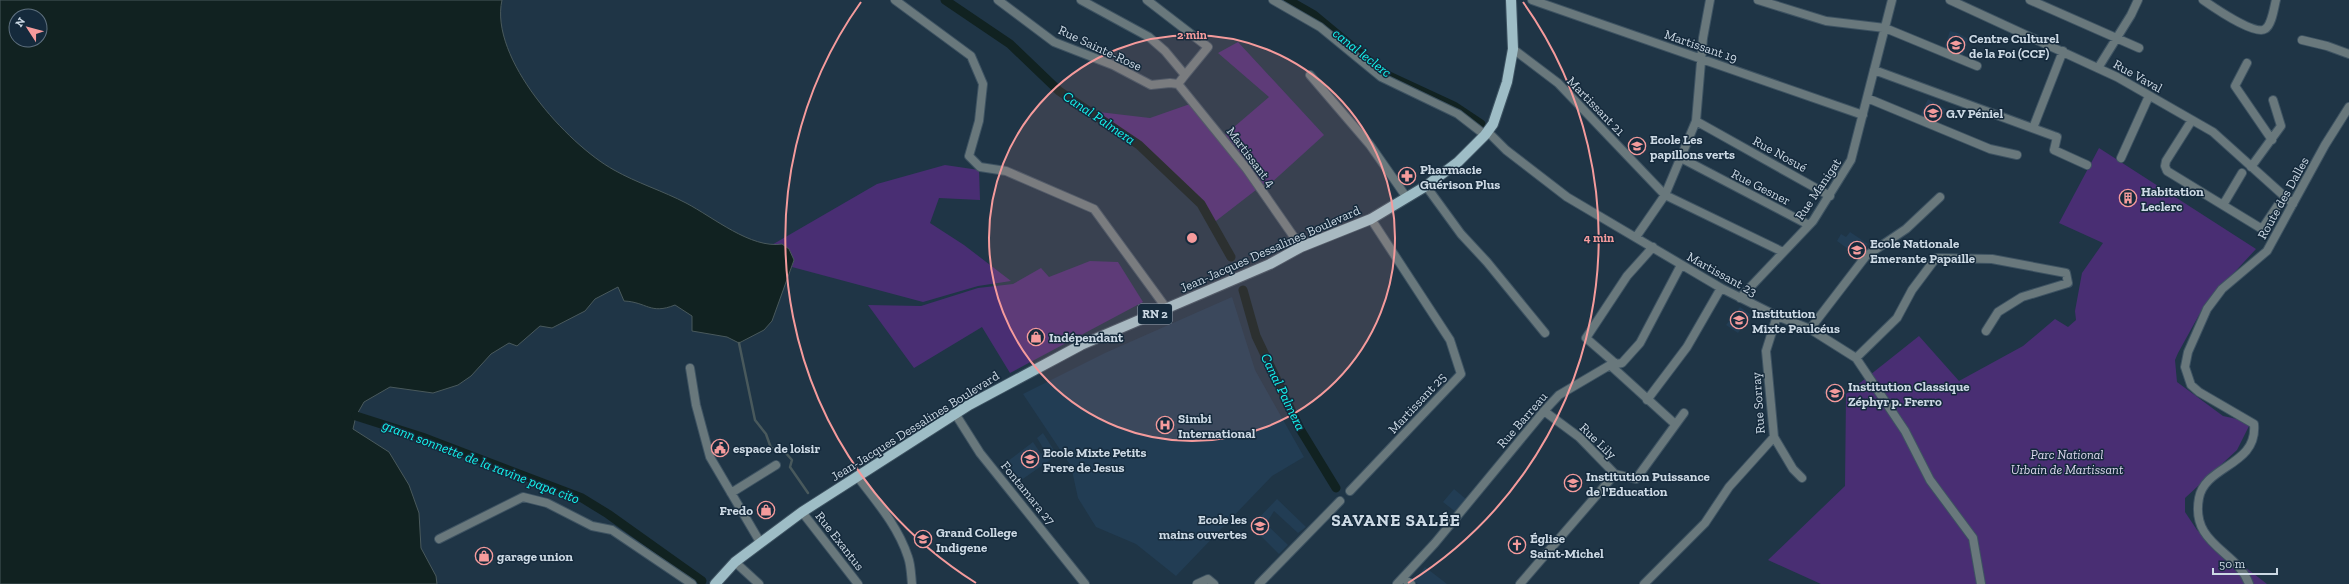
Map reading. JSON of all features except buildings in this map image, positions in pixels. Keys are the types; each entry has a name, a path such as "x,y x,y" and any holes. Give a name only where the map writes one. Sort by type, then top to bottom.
{"main road":[{"name":"Jean-Jacques Dessalines Boulevard","path":"715,584 735,562 802,512 970,405 1081,345 1167,309 1270,264 1302,248 1371,219 1426,186 1458,162 1486,133 1499,111 1508,82 1513,49 1511,0"}],"street":[{"path":"895,0 971,56 983,84 979,121 969,156 980,167 1006,171 1094,209 1167,309"},
{"name":"Rue Sainte-Rose","path":"998,0 1054,42 1114,65 1150,85 1170,82 1178,84"},
{"path":"1081,0 1148,37 1165,51 1184,75"},
{"path":"1146,0 1208,47 1178,84"},
{"name":"Martissant 23","path":"1273,0 1320,27 1381,77 1458,114 1486,133 1567,196 1720,288 1777,316 1810,329 1856,358 1906,431 1930,480 1973,538 1981,584"},
{"name":"Martissant 19","path":"1532,0 1863,115"},
{"path":"1636,237 1664,195 1696,121 1703,38 1710,0"},
{"path":"1758,0 1776,2 1826,20 1885,28 1978,66"},
{"name":"Rue Manigat","path":"1740,298 1809,224 1830,196 1851,160 1892,0"},
{"path":"2030,0 2139,48"},
{"path":"2098,68 2138,0"},
{"path":"2203,0 2230,17 2259,31 2268,26 2276,0"},
{"name":"Rue Vaval","path":"1953,1 2098,68 2213,132 2293,204"},
{"path":"2302,40 2349,54"},
{"name":"Martissant 21","path":"1513,49 1558,83 1664,195 1783,252"},
{"path":"2033,128 2063,51"},
{"path":"2247,63 2236,86 2272,140"},
{"path":"1874,70 2057,137 2054,150 2087,165"},
{"path":"1310,75 1370,145 1407,198"},
{"name":"Martissant 4","path":"1178,84 1246,168 1302,248"},
{"path":"2121,158 2149,96"},
{"path":"1867,98 1990,149 2017,155"},
{"path":"2251,167 2281,126 2273,100"},
{"name":"Route des Dalles","path":"2249,584 2247,578 2231,559 2214,546 2202,529 2199,498 2204,487 2216,475 2246,453 2255,434 2254,424 2199,392 2191,385 2185,366 2188,352 2207,309 2222,289 2267,251 2325,145 2349,107"},
{"path":"2192,120 2165,166 2170,174 2262,229 2278,205"},
{"name":"Rue Nosué","path":"1696,121 1830,196"},
{"name":"Rue Gesner","path":"1680,158 1809,224"},
{"path":"2223,205 2242,173"},
{"path":"1426,186 1461,234 1487,262 1546,333"},
{"path":"1810,329 1866,256 1906,229 1940,197"},
{"name":"Martissant 25","path":"1350,492 1460,374 1450,340 1371,219"},
{"path":"1653,248 1627,276 1586,338 1647,400 1675,424"},
{"path":"1856,358 1897,318 1912,290 1936,258 1992,259 2066,273 2068,283 2022,297 1998,312 1986,331"},
{"name":"Rue Barreau","path":"1400,581 1435,543 1558,395 1613,364 1622,363 1640,343 1681,264"},
{"path":"1647,400 1687,347 1720,288"},
{"name":"Rue Sorray","path":"1644,584 1705,523 1729,486 1774,437 1766,351 1777,316"},
{"path":"690,368 696,405 710,457 760,542"},
{"name":"Rue Lily","path":"1520,584 1615,474 1579,437 1544,411"},
{"path":"1615,474 1636,479 1684,413"},
{"name":"Fontamara 27","path":"956,415 980,453 1085,584"},
{"path":"1774,437 1793,469 1802,478"},
{"path":"731,493 776,465"},
{"path":"857,476 892,523 908,558 912,584"},
{"path":"439,539 523,497 547,503 592,526 612,530 692,584"},
{"path":"1259,584 1340,501"},
{"name":"Rue Exantus","path":"802,512 858,584"},
{"path":"735,562 759,584"},
{"path":"1197,584 1208,579 1214,584"},
{"path":"1400,581 1411,584"}],"shaded area":[{"path":"0,0 502,0 501,23 507,47 519,72 554,120 575,141 595,158 614,170 686,203 732,231 758,242 782,244 789,249 794,260 772,321 764,330 739,343 727,337 692,331 692,316 675,305 660,309 624,301 618,287 595,299 585,311 552,328 540,326 517,346 509,343 491,354 471,376 458,385 433,393 390,387 364,402 356,416 353,429 389,452 409,485 419,513 421,548 436,576 437,584 0,584"},
{"name":"Centre Culturel de la Foi (CCF)","path":"1950,31 1958,33 1968,39 1962,59 1943,52"},
{"name":"G.V Péniel","path":"1928,99 1946,109 1938,122 1920,116"},
{"name":"Ecole Les papillons verts","path":"1640,137 1647,144 1634,156 1628,149"},
{"name":"Ecole Nationale Emerante Papaille","path":"1850,232 1868,244 1859,257 1837,241 1841,234 1846,237"},
{"name":"Simbi International","path":"1232,297 1255,370 1304,457 1272,476 1176,576 1136,544 1096,527 1078,498 1071,466 1023,394 1105,353"},
{"name":"Institution Mixte Paulcéus","path":"1740,307 1751,315 1738,333 1726,325"},
{"name":"Institution Classique Zéphyr p. Frerro","path":"1834,382 1846,394 1835,404 1823,392"},
{"name":"Ecole Mixte Petits Frere de Jesus","path":"1043,433 1057,455 1017,483 1013,477 1011,478 1007,473 1008,470 1004,464 1033,442 1041,454 1045,451 1037,438"},
{"path":"1454,489 1467,500 1457,513 1443,502"},
{"name":"Ecole les mains ouvertes","path":"1277,499 1306,527 1298,533 1274,511 1266,524 1288,545 1279,554 1251,526"},
{"path":"1425,567 1447,584 1418,584 1414,581"}],"green space":[{"path":"1238,42 1324,135 1269,185 1265,183 1212,224 1203,209 1099,112 1150,118 1190,104 1220,139 1269,97 1218,53"},
{"name":"Parc National Urbain de Martissant","path":"2099,148 2256,249 2205,304 2175,360 2177,382 2223,416 2251,422 2237,450 2185,498 2185,512 2197,530 2267,584 1821,584 1768,560 1845,486 1846,394 1919,336 1959,381 2023,346 2055,319 2068,327 2076,320 2075,311 2082,273 2103,243 2059,223"},
{"path":"945,165 979,170 980,200 939,198 930,223 964,245 1011,281 978,286 923,302 792,267 794,260 789,249 770,246 877,184"},
{"path":"1090,261 1118,262 1143,302 1010,373 982,327 914,368 868,305 921,306 978,288 1013,284 1041,268 1049,277"}],"waterway":[{"name":"Canal Palmera","path":"945,0 1010,44 1059,91 1139,145 1201,204 1231,257"},
{"name":"canal leclerc","path":"1288,0 1314,15 1385,74 1454,106 1481,124"},
{"name":"Canal Palmera","path":"1243,290 1256,336 1300,429 1336,488"},
{"path":"739,343 755,420 766,434 771,448 783,450 792,460 790,467 808,493"},
{"name":"grann sonnette de la ravine papa cito","path":"356,416 422,437 582,498 608,514 702,581"}],"place":[{"name":"Centre Culturel de la Foi (CCF)","path":"1956,45"},
{"name":"G.V Péniel","path":"1933,113"},
{"name":"Ecole Les papillons verts","path":"1637,146"},
{"name":"Pharmacie Guérison Plus","path":"1407,176"},
{"name":"Habitation Leclerc","path":"2128,198"},
{"name":"Ecole Nationale Emerante Papaille","path":"1857,250"},
{"name":"Institution Mixte Paulcéus","path":"1739,320"},
{"name":"Indépendant","path":"1036,337"},
{"name":"Institution Classique Zéphyr p. Frerro","path":"1835,393"},
{"name":"Simbi International","path":"1165,425"},
{"name":"espace de loisir","path":"720,448"},
{"name":"Ecole Mixte Petits Frere de Jesus","path":"1030,459"},
{"name":"Institution Puissance de l'Education","path":"1573,483"},
{"name":"Fredo","path":"766,510"},
{"name":"Ecole les mains ouvertes","path":"1260,526"},
{"name":"Grand College Indigene","path":"923,539"},
{"name":"Église Saint-Michel","path":"1517,545"},
{"name":"garage union","path":"484,556"}],"district":[{"name":"SAVANE SALÉE","path":"1396,520"}]}
